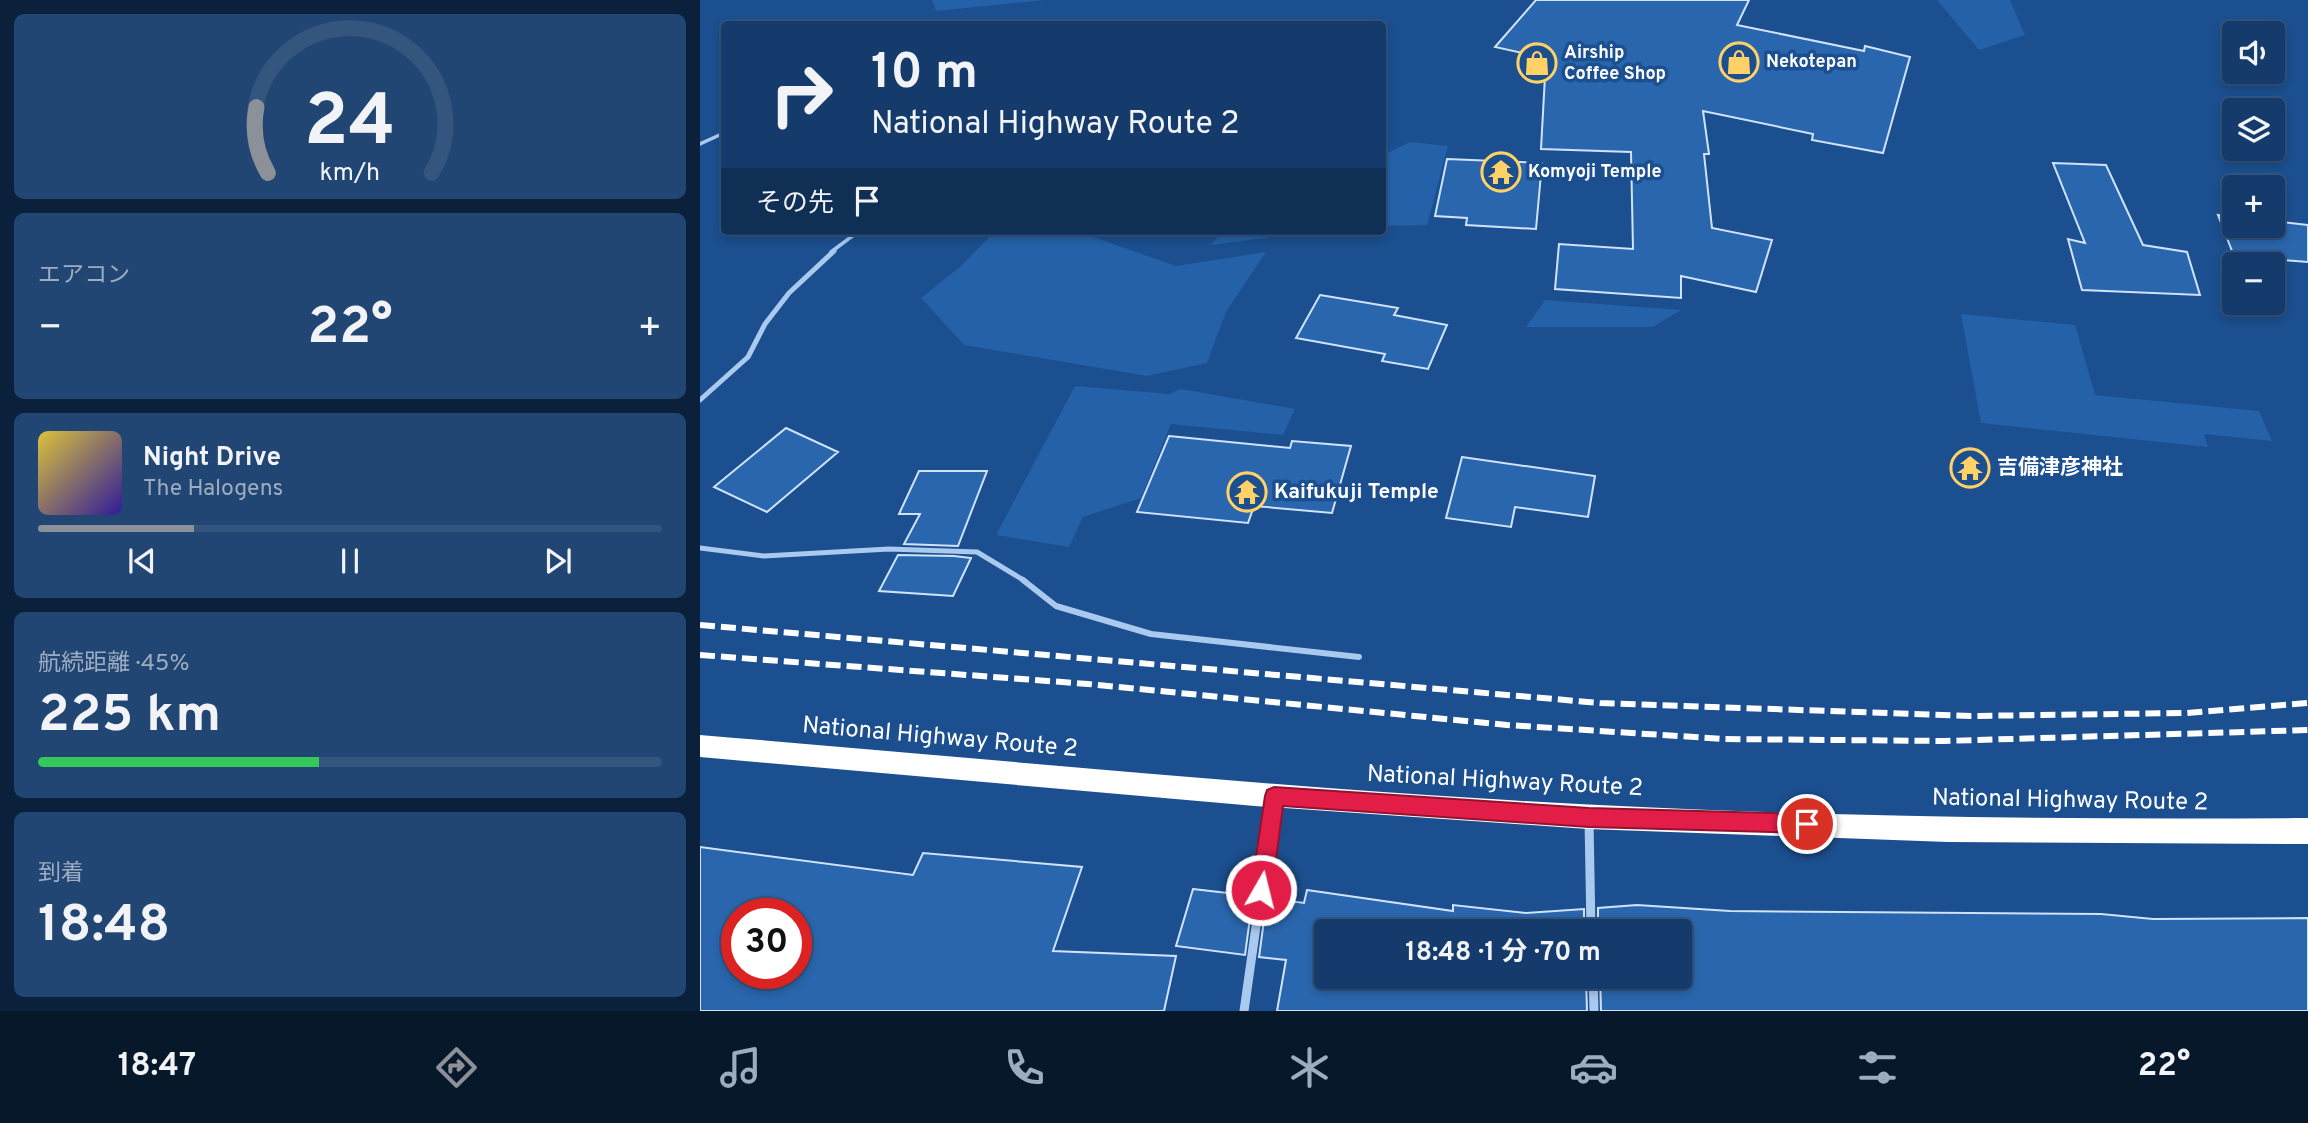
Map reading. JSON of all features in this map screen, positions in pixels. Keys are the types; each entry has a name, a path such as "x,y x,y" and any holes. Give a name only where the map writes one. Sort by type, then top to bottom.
{"highway":[{"name":"National Highway Route 2","path":"700,746 1274,796 1589,817 2106,833 2308,831"}],"street":[{"path":"1244,1011 1274,796"},
{"path":"1589,817 1591,919"},
{"path":"1593,989 1594,1011"}],"lane":[{"path":"700,144 721,134"},
{"path":"700,400 748,357 765,324 789,293 828,254 854,235"},
{"path":"700,548 764,556 889,549 977,552 1014,573 1056,607 1151,634 1359,657"}],"shaded area":[{"path":"932,0 1047,0 936,11"},
{"path":"1937,0 2010,0 2025,35 1979,50"},
{"path":"1410,142 1448,146 1427,225 1386,226 1386,154"},
{"path":"991,235 1087,235 1176,266 1266,252 1226,312 1207,363 1147,376 964,345 921,298 961,266"},
{"path":"1220,235 1287,235 1211,245"},
{"path":"1545,300 1681,310 1653,327 1526,327"},
{"path":"1961,314 2075,325 2095,395 2259,411 2272,441 2204,434 2208,447 1981,423"},
{"path":"1075,386 1169,394 1181,389 1295,409 1283,435 1171,424 1141,498 1083,517 1069,547 996,535"}],"building":[{"path":"1536,0 1749,0 1737,25 1864,51 1865,46 1910,57 1883,153 1812,140 1813,134 1703,111 1709,154 1704,154 1712,228 1772,240 1756,292 1681,276 1681,298 1555,289 1559,244 1633,249 1631,152 1541,149 1546,58 1495,47"},
{"path":"1447,159 1542,163 1536,229 1466,225 1467,218 1435,216"},
{"path":"2053,163 2106,165 2143,245 2187,252 2200,295 2082,290 2068,239 2085,243"},
{"path":"2285,222 2308,225 2308,262 2285,260 2285,252 2232,252 2227,238 2285,238"},
{"path":"1320,295 1398,308 1394,315 1447,325 1428,369 1382,361 1385,354 1296,338"},
{"path":"786,428 838,452 767,512 714,487"},
{"path":"1169,436 1290,448 1292,441 1351,446 1332,513 1254,506 1248,523 1137,512"},
{"path":"1462,457 1595,476 1588,517 1515,507 1511,527 1446,518"},
{"path":"919,471 987,471 958,546 904,544 920,514 899,514"},
{"path":"898,555 971,558 953,596 879,591"},
{"path":"700,847 913,875 923,853 1082,867 1053,951 1176,956 1164,1011 700,1011"},
{"path":"1193,889 1253,896 1245,955 1176,946"},
{"path":"1307,890 1453,911 1453,905 1526,913 1584,909 1584,919 1314,919 1314,989 1586,989 1587,1011 1277,1011 1286,960 1259,957 1267,898 1304,903"},
{"path":"1637,905 1730,911 2101,914 2153,919 2308,918 2308,1011 1601,1011 1600,989 1692,989 1692,919 1598,919 1598,908"}],"railway":[{"path":"700,625 1600,703 1971,716 2187,713 2308,703"},
{"path":"700,655 1088,684 1507,725 1725,739 1944,741 2308,730"}],"place":[{"name":"Nekotepan","path":"1739,62"},
{"name":"Airship Coffee Shop","path":"1537,63"},
{"name":"Komyoji Temple","path":"1501,172"},
{"name":"吉備津彦神社","path":"1970,468"},
{"name":"Kaifukuji Temple","path":"1247,492"}],"route":[{"path":"1261,890 1274,796 1589,817 1807,824"}]}
